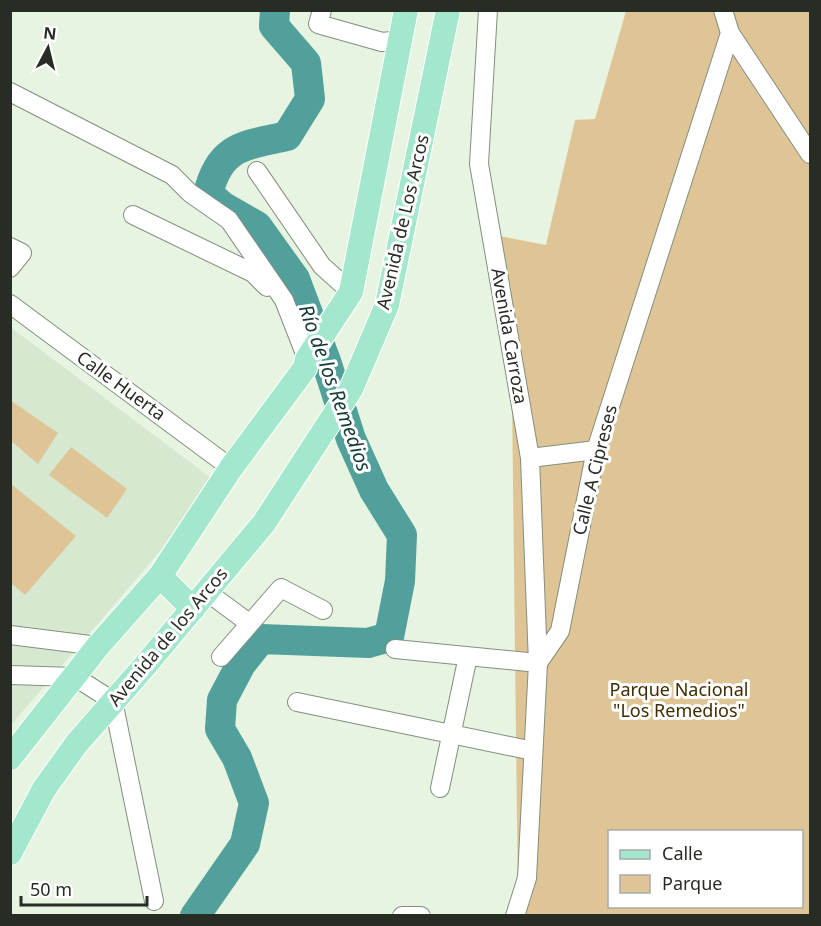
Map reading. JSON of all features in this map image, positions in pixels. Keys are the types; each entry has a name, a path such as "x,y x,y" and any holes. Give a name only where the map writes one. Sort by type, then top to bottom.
{"main road":[{"name":"Avenida de Los Arcos","path":"309,359 351,292 406,10"},
{"name":"Avenida de Los Arcos","path":"329,424 351,388 387,305 448,10"},
{"path":"10,758 98,646 160,576 231,468 309,359"},
{"name":"Avenida de los Arcos","path":"10,853 44,789 77,743 264,523 329,424"},
{"path":"160,576 200,600"}],"street":[{"path":"322,10 318,24 382,42 401,39"},
{"name":"Avenida Carroza","path":"488,10 479,164 530,458 538,663"},
{"path":"723,10 730,33 810,154"},
{"name":"Calle A Cipreses","path":"538,663 560,631 596,450 730,33"},
{"path":"10,92 172,175 190,193 229,220 284,300 309,359"},
{"path":"257,171 322,266 351,292"},
{"path":"132,215 253,273 267,287 309,359"},
{"path":"10,268 16,250"},
{"name":"Calle Huerta","path":"10,304 231,468"},
{"path":"530,458 596,450"},
{"path":"221,657 281,588 323,610"},
{"path":"200,600 249,623"},
{"path":"10,635 98,646"},
{"path":"394,649 538,663 527,878 514,915"},
{"path":"440,788 468,656"},
{"path":"10,675 75,677 113,701 154,901"},
{"path":"297,702 533,751"},
{"path":"402,915 421,915"}],"shaded area":[{"path":"10,327 215,481 179,529 11,725"}],"green space":[{"name":"Parque Nacional \"Los Remedios\"","path":"626,11 810,11 810,915 509,915 518,906 512,398 494,235 546,245 575,120 595,119"},
{"path":"10,400 58,433 38,464 11,441"},
{"path":"71,447 127,489 107,518 49,475"},
{"path":"11,484 76,536 25,595 11,583"}],"waterway":[{"name":"Río de los Remedios","path":"195,916 245,844 254,803 237,758 220,729 222,700 241,664 261,639 368,643 389,637 400,581 402,535 374,490 351,439 326,361 295,279 257,226 222,206 208,194 219,166 227,157 246,146 287,136 310,99 306,63 274,26 275,10"}]}
